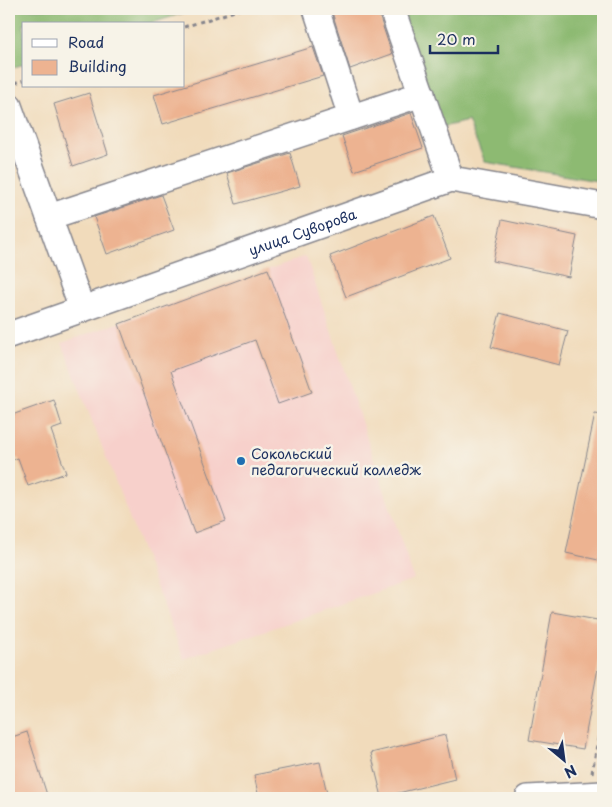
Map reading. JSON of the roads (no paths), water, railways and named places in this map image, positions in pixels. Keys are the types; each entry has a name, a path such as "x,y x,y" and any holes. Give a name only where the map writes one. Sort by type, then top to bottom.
{"street":[{"path":"316,9 351,117"},
{"path":"392,9 451,179"},
{"path":"49,217 422,94"},
{"path":"9,106 82,309"},
{"name":"улица Суворова","path":"9,335 451,179 603,206"},
{"path":"528,798 596,795"}],"place":[{"name":"Сокольский педагогический колледж","path":"241,461"}]}
